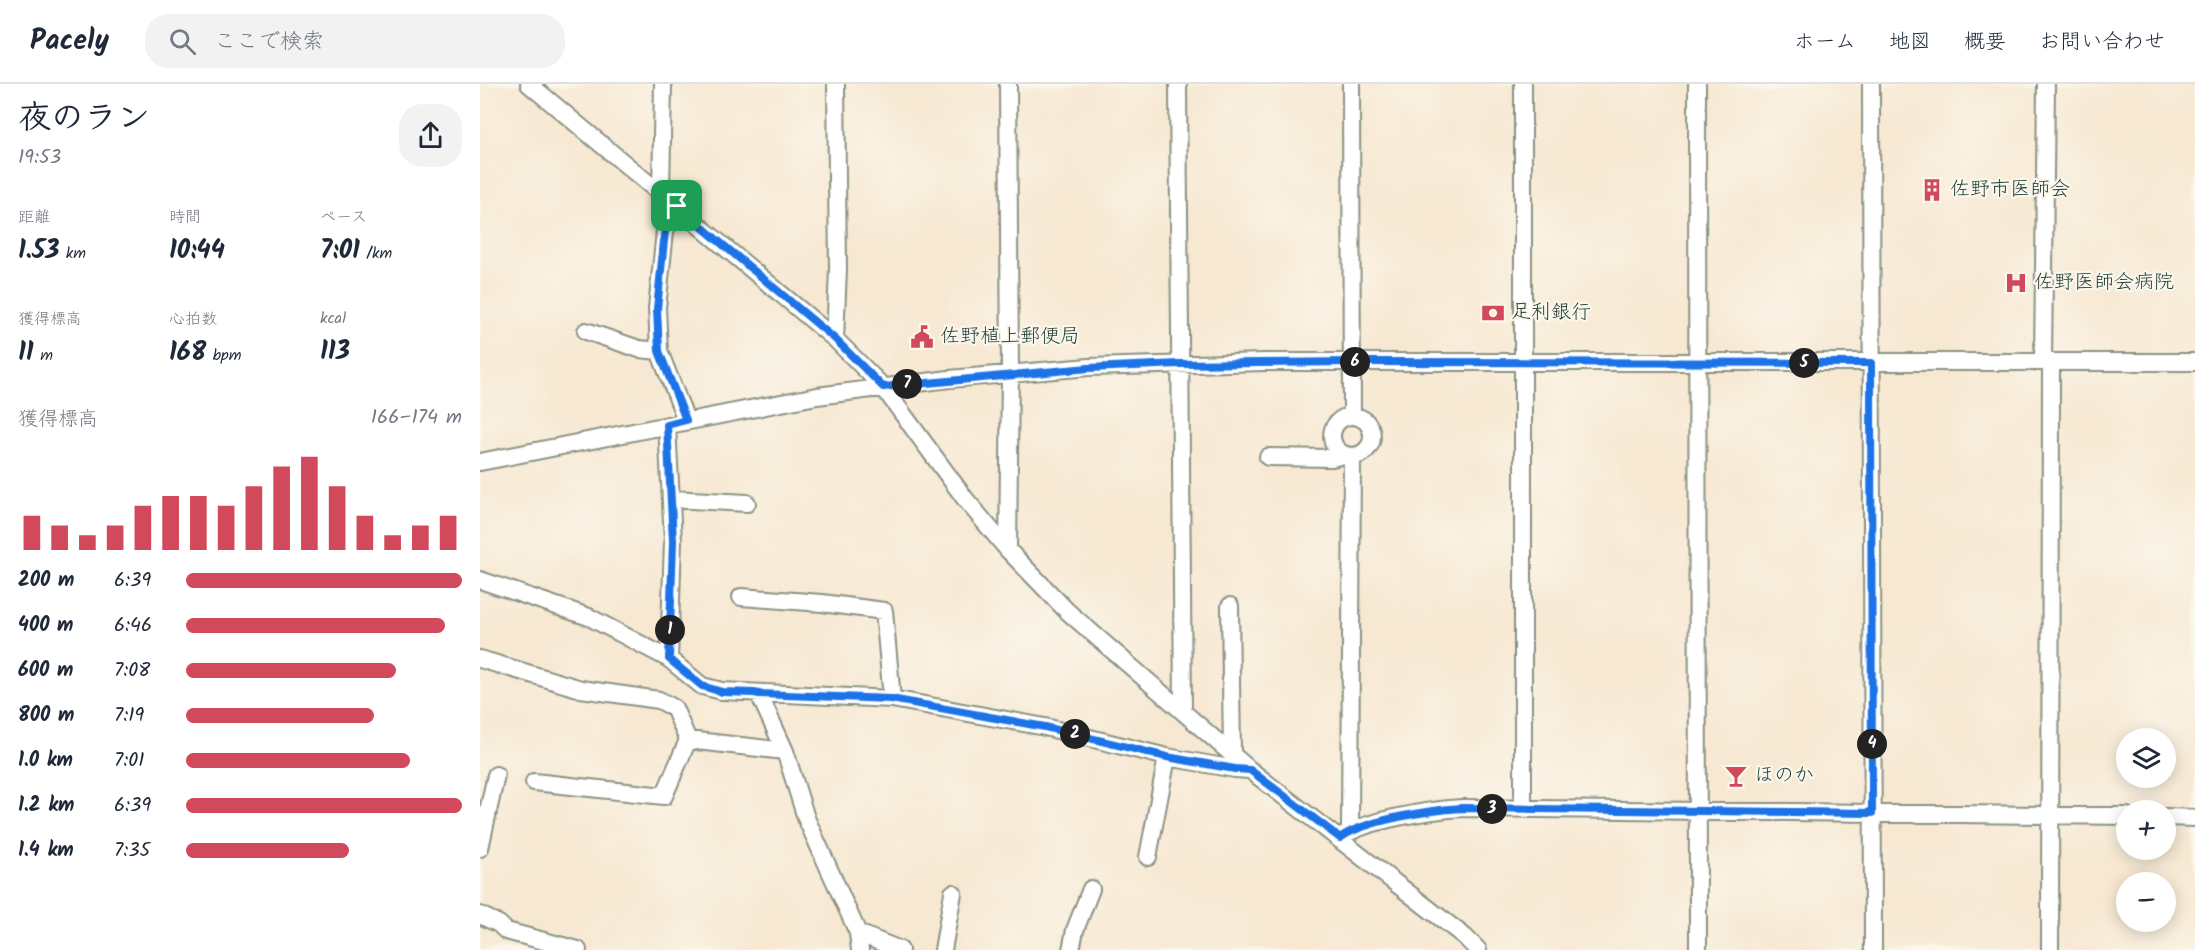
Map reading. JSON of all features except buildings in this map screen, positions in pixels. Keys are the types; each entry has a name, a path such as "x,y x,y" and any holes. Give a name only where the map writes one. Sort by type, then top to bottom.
{"street":[{"path":"529,84 835,339 883,387 966,500 1008,550 1067,611 1250,770 1345,834 1478,950"},
{"path":"661,193 663,84"},
{"path":"835,339 838,269 836,84"},
{"path":"1008,84 1010,374 1008,550"},
{"path":"1178,84 1183,710"},
{"path":"1351,84 1352,416"},
{"path":"1523,84 1523,809"},
{"path":"1697,84 1698,950"},
{"path":"1871,84 1873,950"},
{"path":"2046,84 2052,814 2050,950"},
{"path":"677,206 665,231 657,309 659,351 686,420"},
{"path":"586,331 639,349 659,351"},
{"path":"480,462 817,396 883,387 1089,368 1179,364 1352,362 2195,362"},
{"path":"1268,457 1332,458 1348,456 1362,454 1371,444 1373,434 1367,421 1361,417 1341,418 1333,429 1333,444 1348,456"},
{"path":"667,425 672,499 669,659"},
{"path":"1345,834 1348,456"},
{"path":"672,499 747,503"},
{"path":"480,580 589,616 669,659 702,686 722,692 891,699 1045,727 1167,757 1250,770"},
{"path":"741,597 822,603 884,611 891,699"},
{"path":"1230,606 1232,754"},
{"path":"480,659 581,688 659,700 674,708 688,740 663,796 534,782"},
{"path":"759,694 785,752 806,818 859,942 900,950"},
{"path":"688,740 785,752"},
{"path":"1148,857 1167,757"},
{"path":"480,848 496,774"},
{"path":"1345,834 1441,810 2116,816"},
{"path":"2176,817 2195,818"},
{"path":"1071,950 1091,889"},
{"path":"943,950 953,893"},
{"path":"480,915 499,924 506,931 578,950"}],"place":[{"name":"佐野市医師会","path":"1932,190"},
{"name":"佐野医師会病院","path":"2016,283"},
{"name":"足利銀行","path":"1493,313"},
{"name":"佐野植上郵便局","path":"922,337"},
{"name":"ほのか","path":"1736,776"}],"route":[{"path":"677,206 835,339 883,387 949,379 1089,368 1179,364 1264,362 1871,363 1872,813 1462,808 1386,821 1350,830 1340,838 1250,770 1167,757 1045,727 891,699 722,692 702,686 669,659 673,541 667,425 686,420 659,351 657,309 665,231 677,206"}]}
